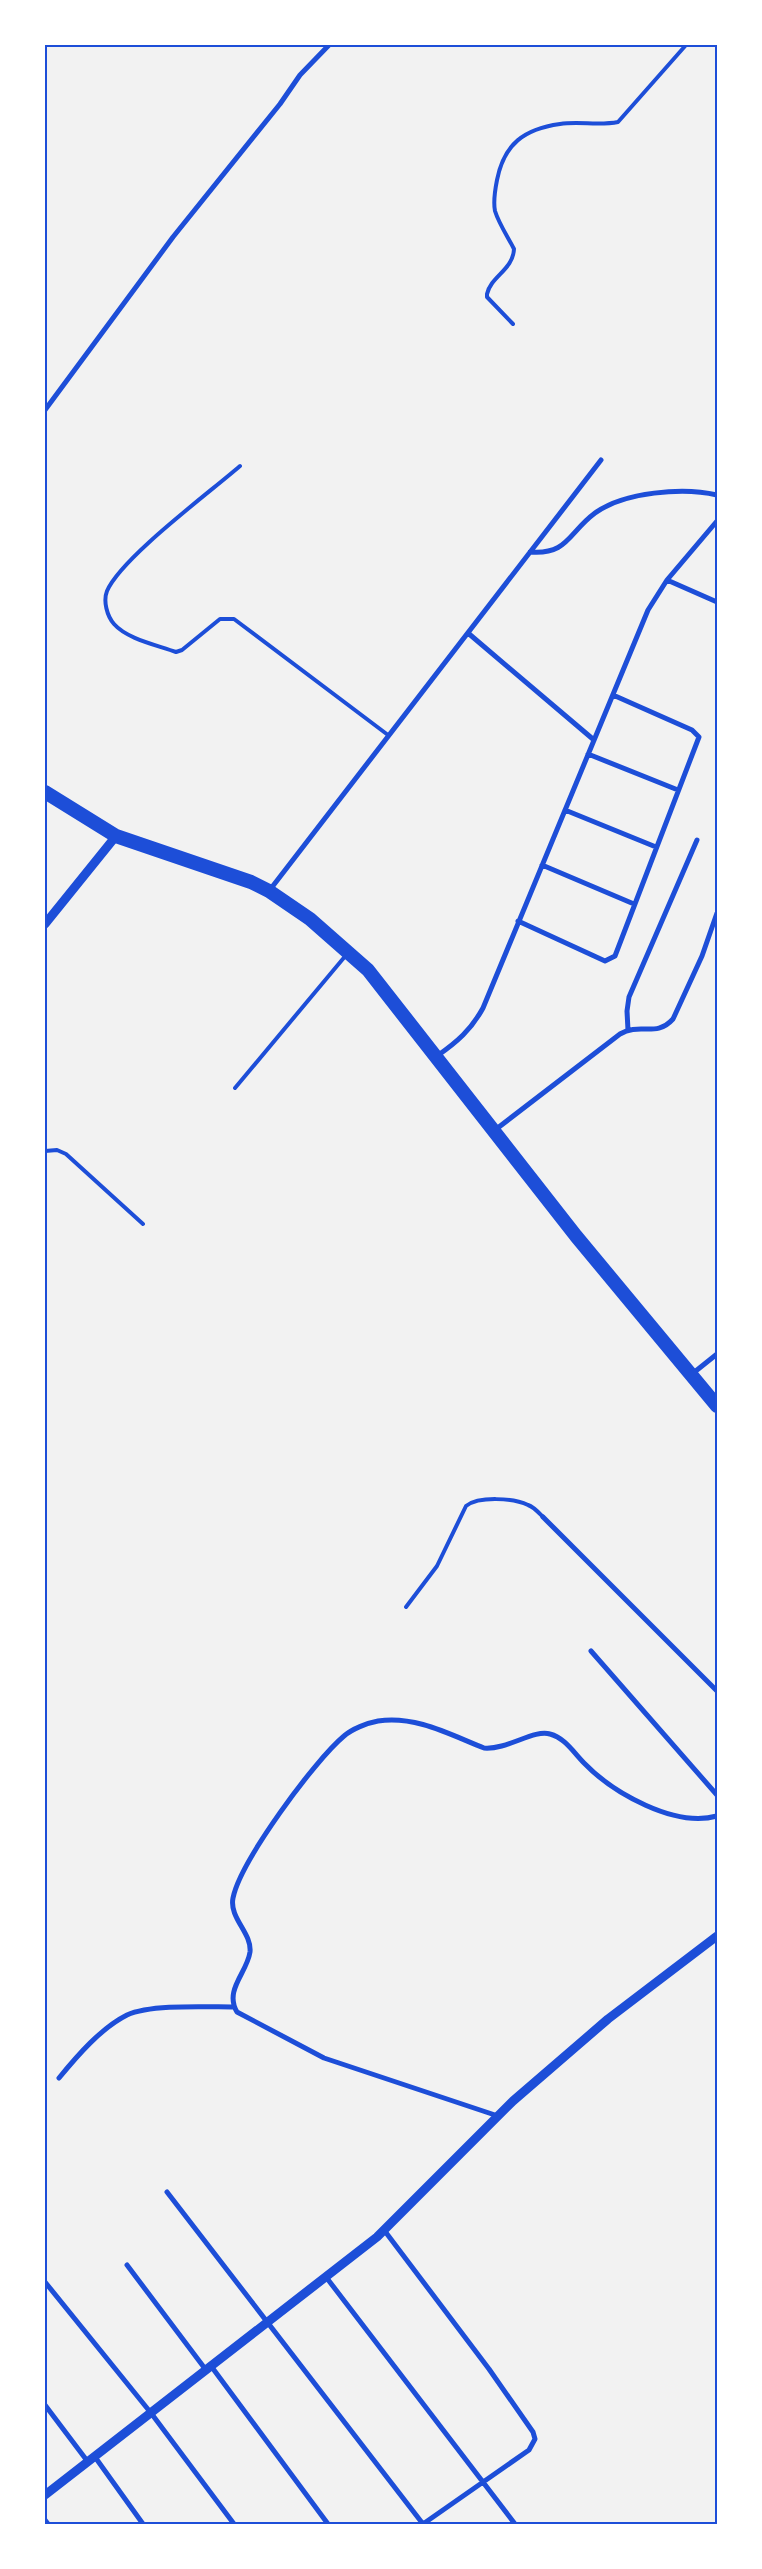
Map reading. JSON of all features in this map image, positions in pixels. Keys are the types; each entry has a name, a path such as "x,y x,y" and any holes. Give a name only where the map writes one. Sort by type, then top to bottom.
{"highway":[{"path":"45,792 116,836 251,882 268,891 310,920 368,970 576,1236 717,1406"}],"street":[{"path":"45,410 173,238 280,104 300,75 329,45"},
{"path":"268,891 601,460"},
{"path":"530,552 545,553 557,550 596,513 634,497 703,492 717,495"},
{"path":"436,1056 460,1039 473,1026 483,1008 648,610 667,580 714,528 717,521"},
{"path":"667,580 717,602"},
{"path":"468,633 594,740"},
{"path":"518,921 605,961 615,956 699,740 698,734 612,695"},
{"path":"588,754 678,790"},
{"path":"565,810 656,848"},
{"path":"45,924 116,836"},
{"path":"628,1030 627,1011 629,997 697,840"},
{"path":"542,864 634,904"},
{"path":"495,1130 628,1030 660,1030 673,1019 702,956 717,913"},
{"path":"692,1374 717,1354"},
{"path":"543,1518 717,1691"},
{"path":"591,1651 717,1795"},
{"path":"498,2116 324,2058 241,2015 234,2007 233,1992 250,1951 248,1941 234,1910 234,1896 268,1828 345,1735 357,1728 378,1721 411,1721 484,1748 494,1749 541,1733 550,1734 561,1740 597,1776 618,1790 667,1813 684,1818 694,1820 717,1816"},
{"path":"45,2495 384,2230 498,2116 608,2019 717,1936"},
{"path":"59,2078 110,2026 126,2016 137,2012 162,2009 234,2007"},
{"path":"166,2192 423,2524 529,2450 535,2439 534,2432 490,2369 384,2230"},
{"path":"128,2265 328,2524"},
{"path":"326,2277 515,2524"},
{"path":"45,2282 151,2413 234,2524"},
{"path":"45,2405 143,2524"},
{"path":"45,2520 48,2524"}],"lane":[{"path":"513,324 487,294 511,263 514,256 514,249 495,210 494,196 501,163 508,150 516,140 537,128 562,124 618,122 686,45"},
{"path":"240,466 144,548 113,580 106,594 106,606 110,618 123,632 176,652 182,650 220,619 234,619 388,735"},
{"path":"234,1088 348,953"},
{"path":"45,1151 57,1150 66,1154 143,1224"},
{"path":"406,1607 437,1566 466,1506 473,1500 483,1498 527,1504 543,1518"}]}
